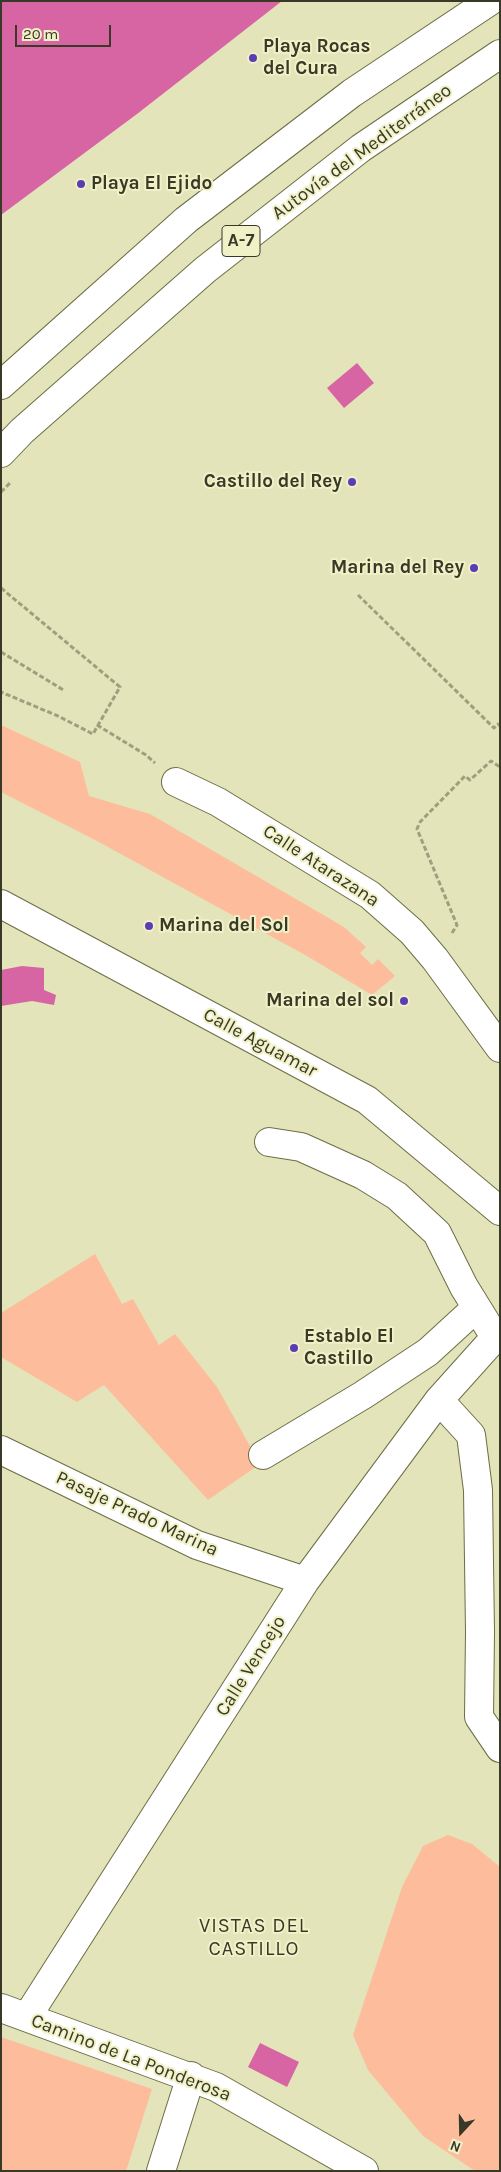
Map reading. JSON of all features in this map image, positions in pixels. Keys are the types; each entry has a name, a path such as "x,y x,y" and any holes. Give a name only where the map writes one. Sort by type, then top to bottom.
{"main road":[{"name":"A-7","path":"1,385 186,220 352,94 490,1"},
{"name":"Autovía del Mediterráneo","path":"1,453 22,431 205,270 361,148 500,54"},
{"name":"Calle Atarazana","path":"176,782 218,802 370,895 412,932 500,1048"},
{"name":"Calle Aguamar","path":"1,904 367,1100 500,1211"},
{"path":"269,1142 300,1146 363,1175 397,1196 437,1233 476,1308 497,1335"},
{"path":"263,1455 363,1395 428,1352 476,1308"},
{"name":"Calle Vencejo","path":"28,2017 305,1581 439,1400 497,1335"},
{"path":"439,1400 471,1435 478,1490 479,1717 500,1748"},
{"name":"Pasaje Prado Marina","path":"1,1450 197,1545 305,1581"},
{"name":"Camino de La Ponderosa","path":"1,2008 191,2076 216,2087 364,2171"},
{"path":"161,2171 191,2076"}],"path":[{"path":"1,588 120,687 93,734 58,716 1,692"},
{"path":"358,595 494,728 498,724 500,726"},
{"path":"1,652 65,691"},
{"path":"97,725 146,755"},
{"path":"457,925 417,829 420,822 466,776 470,780 490,761 500,767"}],"shaded area":[{"path":"1,1 282,1 137,114 1,215"},
{"path":"357,363 374,383 344,408 327,388"},
{"path":"1,725 80,762 89,796 150,814 344,927 366,947 360,953 372,965 378,959 395,976 372,995 307,956 97,841 1,792"},
{"path":"22,966 44,968 44,990 56,995 54,1005 32,1001 1,1006 1,970"},
{"path":"95,1254 122,1304 133,1299 159,1345 175,1334 217,1387 260,1464 208,1500 104,1385 77,1402 1,1357 1,1313"},
{"path":"448,1835 472,1844 500,1867 500,2171 475,2171 423,2136 368,2070 353,2035 402,1887 423,1846"},
{"path":"1,2037 152,2089 126,2171 1,2171"},
{"path":"260,2043 299,2062 287,2087 248,2067"}],"place":[{"name":"Playa Rocas del Cura","path":"253,58"},
{"name":"Playa El Ejido","path":"81,184"},
{"name":"Castillo del Rey","path":"352,482"},
{"name":"Marina del Rey","path":"474,568"},
{"name":"Marina del Sol","path":"149,926"},
{"name":"Marina del sol","path":"404,1001"},
{"name":"Establo El Castillo","path":"294,1348"}],"district":[{"name":"VISTAS DEL CASTILLO","path":"254,1938"}]}
